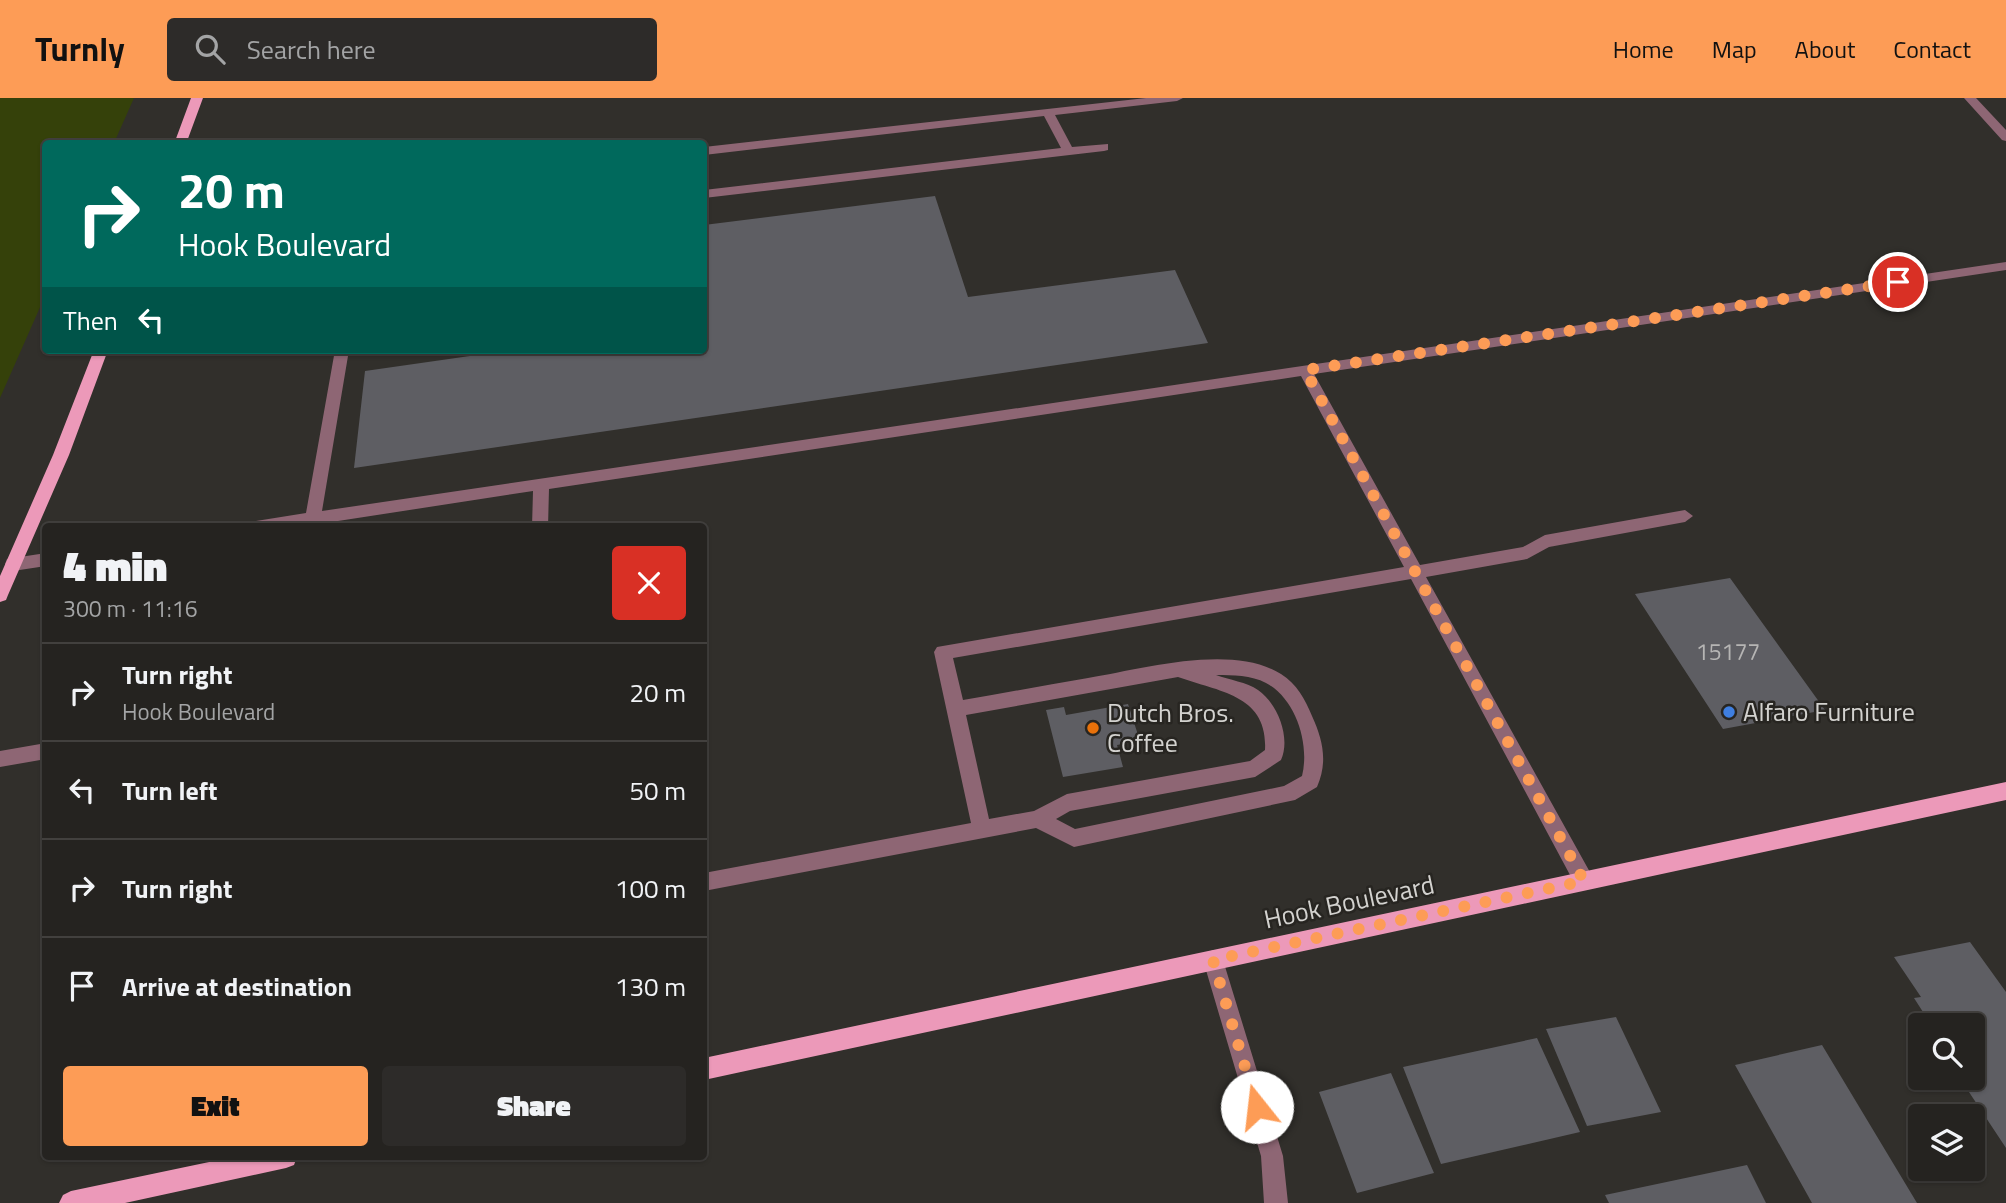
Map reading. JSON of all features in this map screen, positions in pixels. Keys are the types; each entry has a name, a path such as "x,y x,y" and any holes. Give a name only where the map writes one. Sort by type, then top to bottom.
{"main road":[{"path":"181,140 197,98"},
{"path":"0,595 61,455 99,354"},
{"name":"Hook Boulevard","path":"707,1068 2006,791"},
{"path":"71,1203 272,1160"}],"street":[{"path":"707,151 1177,98"},
{"path":"1970,98 2006,137"},
{"path":"1048,112 1068,151"},
{"path":"707,194 1104,147"},
{"path":"281,523 2006,266"},
{"path":"313,518 341,354"},
{"path":"1305,370 1417,570 1584,881"},
{"path":"540,523 541,484"},
{"path":"982,830 943,652 1527,552 1545,541 1685,516"},
{"path":"13,564 42,560"},
{"path":"955,709 1178,670 1233,666 1272,675 1299,701 1317,756 1310,781 1288,794 1074,838 1037,819"},
{"path":"707,881 1037,819 1067,803 1255,769 1274,754 1275,734 1264,706 1250,694 1178,670"},
{"path":"0,759 42,752"},
{"path":"1213,960 1272,1156 1276,1203"}],"green space":[{"path":"0,98 134,98 115,140 42,140 42,303 0,398"}],"building":[{"path":"935,196 968,297 1175,270 1208,343 354,468 365,371 484,354 707,354 707,225"},
{"path":"1730,578 1825,710 1723,729 1635,594"},
{"name":"Dutch Bros. Coffee","path":"1128,704 1140,741 1117,745 1123,767 1063,777 1046,710 1064,707 1066,715"},
{"path":"1970,942 2006,992 2006,1148 1985,1116 1985,1104 1977,1104 1968,1090 1985,1090 1985,1013 1924,1013 1914,998 1921,997 1894,957"},
{"path":"1616,1017 1661,1112 1587,1126 1546,1029"},
{"path":"1537,1038 1580,1132 1441,1164 1403,1067"},
{"path":"1822,1045 1917,1203 1812,1203 1735,1065"},
{"path":"1391,1073 1434,1173 1357,1193 1319,1092"},
{"path":"1747,1165 1766,1203 1609,1203 1605,1195"}],"place":[{"name":"Alfaro Furniture","path":"1729,712"},
{"name":"Dutch Bros. Coffee","path":"1093,728"}],"route":[{"path":"1257,1107 1213,960 1584,881 1417,570 1305,370 1898,282"}]}
